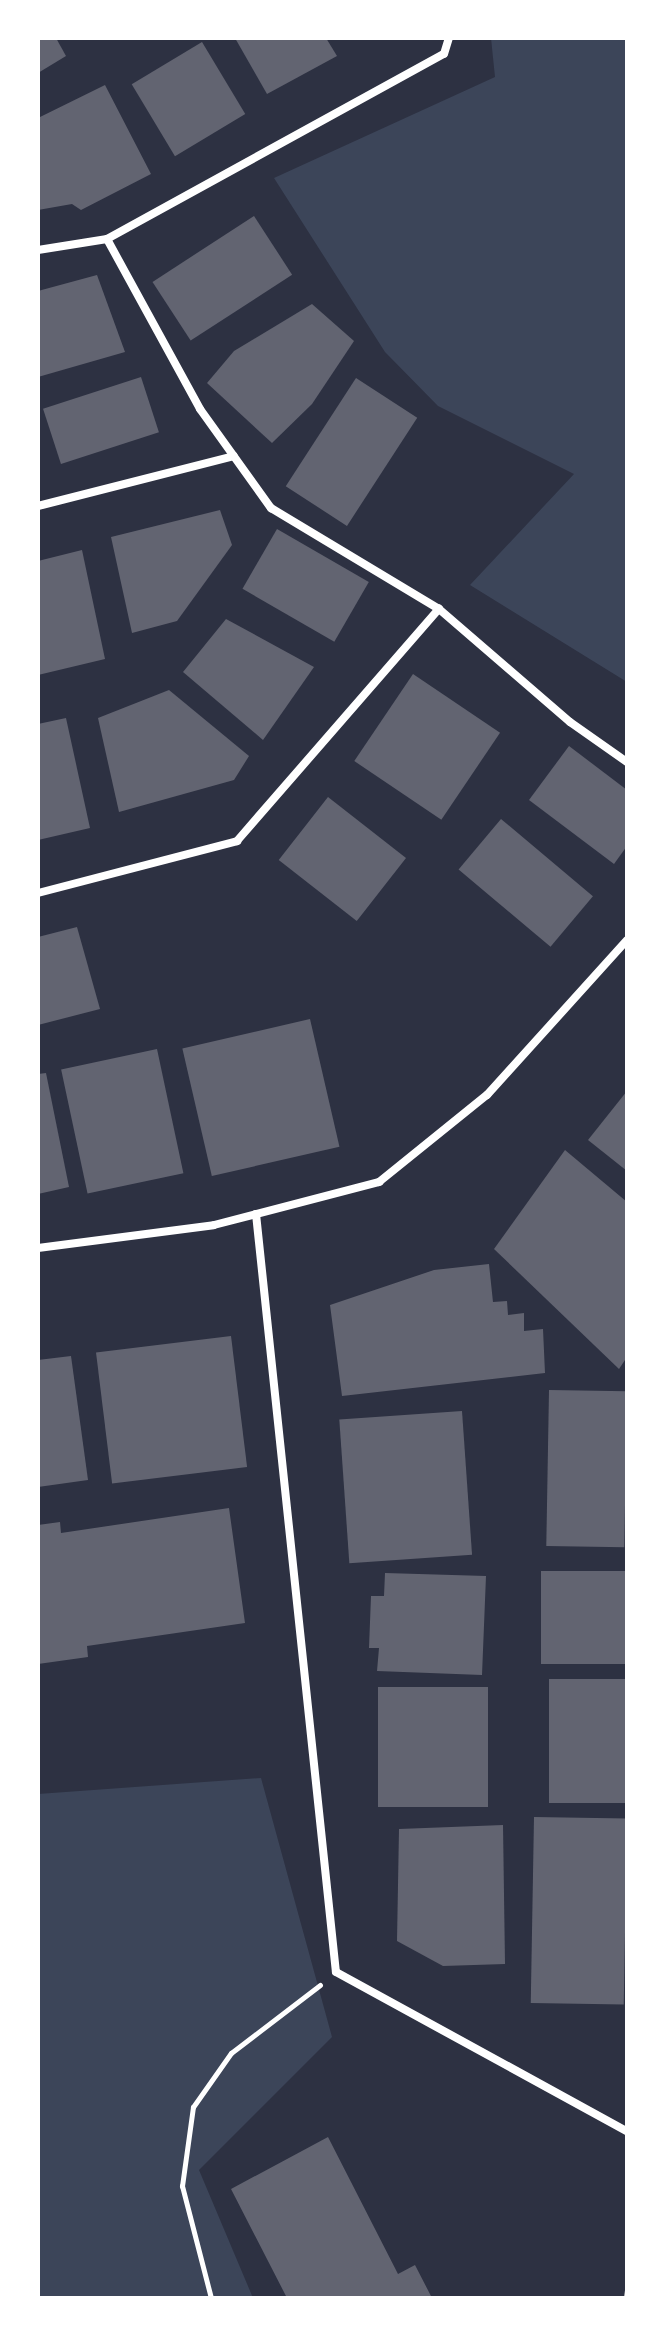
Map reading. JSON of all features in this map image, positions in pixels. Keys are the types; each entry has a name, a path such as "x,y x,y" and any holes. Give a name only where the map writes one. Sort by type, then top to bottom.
{"street":[{"path":"38,250 107,239 444,54 449,38"},
{"path":"107,239 200,409 271,508 439,609 570,722 627,762"},
{"path":"38,506 234,456"},
{"path":"38,893 237,841 439,609"},
{"path":"38,1248 214,1225 379,1182 487,1095 627,940"},
{"path":"256,1214 336,1972 627,2131"}],"path":[{"path":"211,2298 182,2186 193,2107 231,2053 336,1972"},
{"path":"626,2298 627,2290"}],"shaded area":[{"path":"491,38 627,38 627,682 470,585 574,474 438,406 385,352 274,178 495,77"},
{"path":"261,1778 332,2037 199,2170 253,2298 38,2298 38,1794"}],"building":[{"path":"38,38 56,38 66,56 38,73"},
{"path":"235,38 326,38 337,56 267,94"},
{"path":"202,42 245,114 175,156 132,84"},
{"path":"105,85 151,174 81,210 72,204 38,210 38,118"},
{"path":"254,216 292,275 191,341 153,282"},
{"path":"97,275 125,352 38,377 38,291"},
{"path":"312,304 354,341 312,404 272,443 207,383 234,351"},
{"path":"141,377 159,432 61,464 43,409"},
{"path":"356,378 417,418 347,526 286,486"},
{"path":"220,510 232,545 177,621 132,633 111,537"},
{"path":"277,529 369,582 334,642 242,589"},
{"path":"82,550 105,659 38,675 38,561"},
{"path":"226,619 314,667 263,740 183,672"},
{"path":"413,674 500,733 441,820 354,761"},
{"path":"169,690 249,756 234,780 119,812 98,718"},
{"path":"66,718 90,828 38,840 38,724"},
{"path":"569,746 627,790 627,846 614,864 529,800"},
{"path":"328,797 406,858 357,921 279,860"},
{"path":"501,819 593,896 551,947 459,870"},
{"path":"77,927 100,1009 38,1025 38,937"},
{"path":"310,1019 339,1147 212,1176 182,1048"},
{"path":"157,1049 183,1173 88,1194 61,1069"},
{"path":"46,1073 69,1187 38,1194 38,1074"},
{"path":"627,1091 627,1171 588,1140"},
{"path":"565,1150 627,1202 627,1357 619,1369 494,1249"},
{"path":"489,1264 493,1302 507,1301 508,1315 524,1313 524,1331 543,1329 545,1373 342,1396 330,1305 434,1270"},
{"path":"231,1336 247,1467 112,1484 96,1353"},
{"path":"71,1356 88,1480 38,1487 38,1360"},
{"path":"549,1390 627,1391 624,1547 546,1546"},
{"path":"462,1411 472,1555 349,1563 339,1420"},
{"path":"229,1508 245,1623 87,1646 88,1657 38,1664 38,1525 60,1522 61,1533"},
{"path":"541,1571 627,1571 627,1664 541,1664"},
{"path":"385,1573 486,1576 482,1675 377,1671 379,1648 369,1648 371,1596 384,1596"},
{"path":"549,1679 627,1679 627,1803 549,1803"},
{"path":"378,1687 488,1687 488,1807 378,1807"},
{"path":"534,1817 627,1819 624,2005 531,2003"},
{"path":"503,1825 505,1964 443,1966 397,1941 399,1829"},
{"path":"328,2137 398,2274 415,2265 432,2298 287,2298 231,2189"}]}
